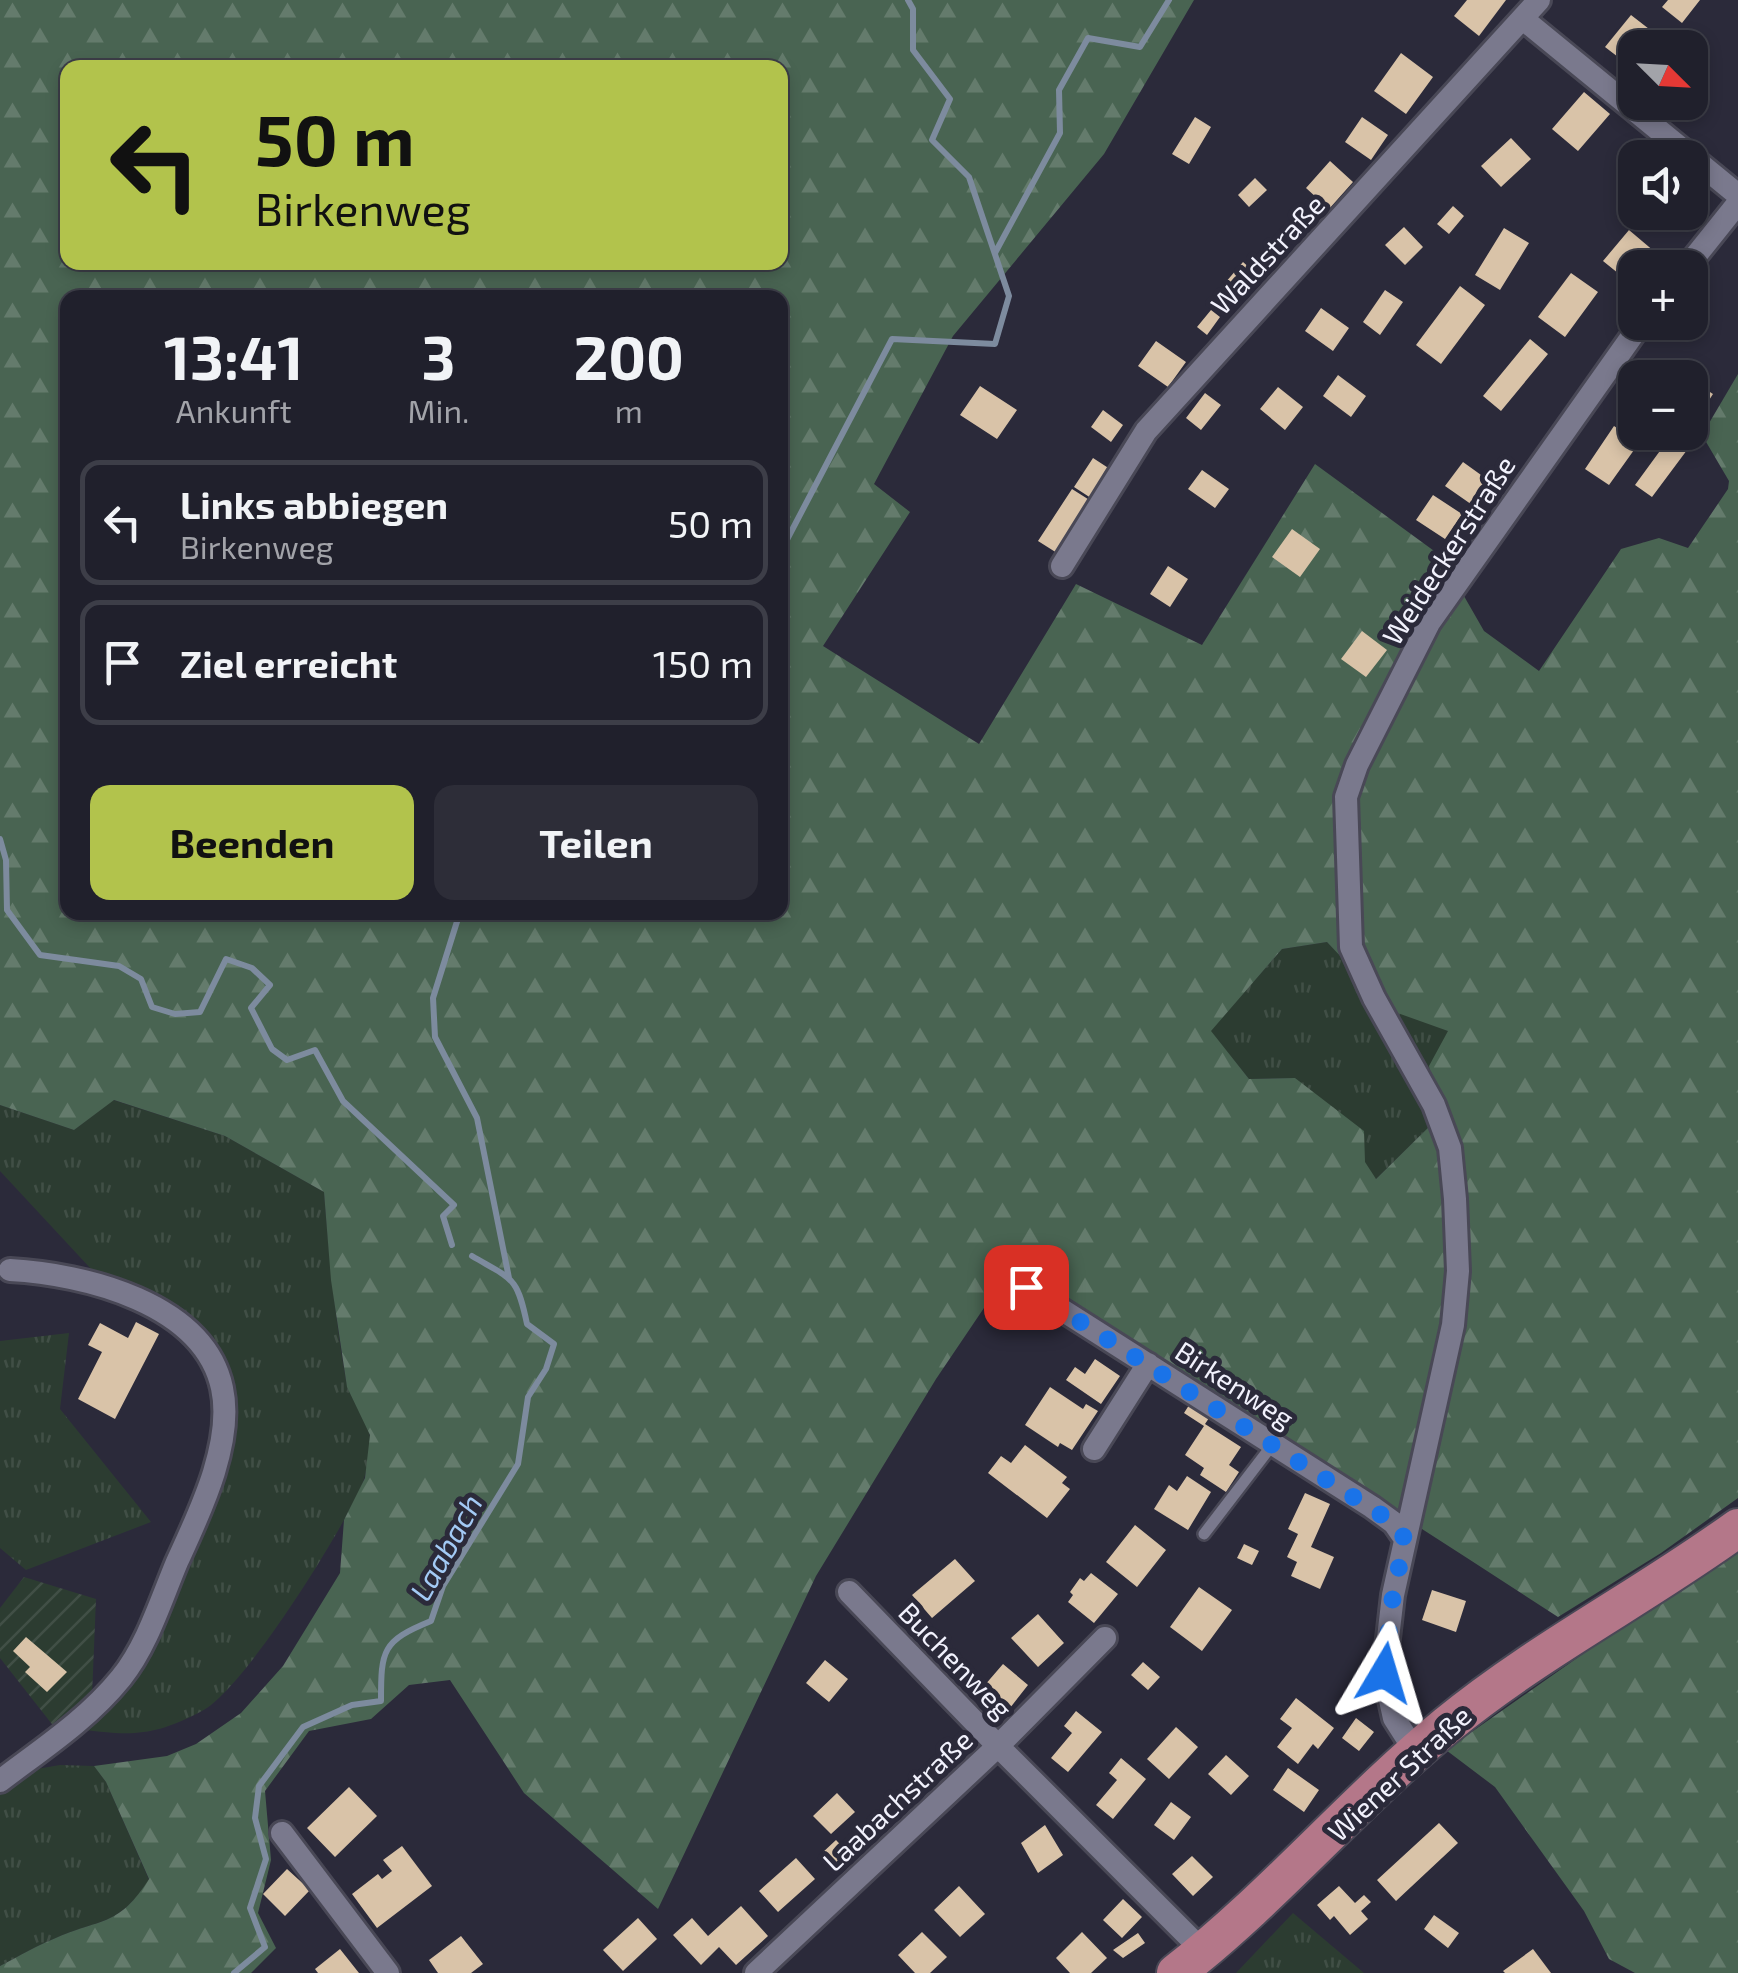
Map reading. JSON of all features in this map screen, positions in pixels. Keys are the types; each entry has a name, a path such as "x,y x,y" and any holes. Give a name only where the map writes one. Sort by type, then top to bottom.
{"main road":[{"name":"Wiener Straße","path":"1190,1962 1300,1864 1415,1751 1526,1667 1738,1528"}],"street":[{"name":"Waldstraße","path":"1062,566 1146,431 1539,0"},
{"path":"1524,19 1738,195"},
{"path":"1700,250 1738,203"},
{"name":"Weideckerstraße","path":"1415,1751 1394,1718 1384,1673 1393,1595 1453,1325 1458,1271 1454,1199 1450,1148 1434,1105 1350,948 1346,797 1357,765 1429,624 1629,340"},
{"path":"0,1782 76,1724 124,1674 203,1505 220,1450 224,1410 222,1387 211,1361 196,1342 163,1314 104,1284 10,1270"},
{"name":"Birkenweg","path":"1026,1287 1372,1507 1394,1523 1405,1539"},
{"path":"1094,1449 1148,1364"},
{"name":"Buchenweg","path":"848,1592 998,1746 1105,1638"},
{"name":"Laabachstraße","path":"756,1973 998,1746 1190,1962"},
{"path":"282,1832 388,1973"}],"lane":[{"path":"1204,1534 1272,1444"}],"green space":[{"path":"0,0 1194,0 1104,154 953,336 874,484 910,512 823,646 979,744 1076,584 1202,645 1315,464 1441,556 1484,631 1539,671 1621,549 1659,538 1688,548 1728,489 1729,481 1708,445 1708,425 1738,374 1738,1498 1661,1553 1558,1617 1013,1265 936,1379 816,1576 658,1909 524,1793 450,1680 409,1685 371,1719 309,1731 265,1791 271,1860 258,1913 276,1948 251,1973 0,1973 0,1966 36,1947 109,1919 138,1894 149,1879 106,1782 94,1766 167,1756 196,1744 241,1713 283,1666 340,1573 344,1520 365,1478 370,1435 347,1387 331,1280 324,1192 225,1136 114,1100 74,1130 0,1105","holes":["1327,942 1392,1011 1448,1031 1429,1066 1438,1118 1376,1179 1365,1162 1364,1131 1295,1078 1249,1079 1211,1031 1282,949"]},
{"path":"1327,942 1392,1010 1449,1031 1438,1118 1376,1179 1295,1078 1249,1079 1210,1031 1282,949"},
{"path":"113,1100 225,1136 324,1192 346,1381 370,1437 364,1477 352,1504 291,1606 242,1673 202,1711 169,1726 128,1733 78,1729 108,1703 232,1409 229,1374 210,1345 136,1289 92,1270 0,1171 0,1105 74,1130"},
{"path":"69,1333 60,1409 151,1522 26,1570 0,1548 0,1341"},
{"path":"1738,1545 1738,1973 1635,1973 1609,1959 1584,1911 1495,1787 1446,1750"},
{"path":"24,1577 96,1599 92,1696 55,1728 0,1658 0,1608"},
{"path":"60,1765 94,1766 106,1782 149,1880 118,1913 0,1966 0,1793 31,1770"},
{"path":"1293,1913 1364,1973 1236,1973"}],"building":[{"path":"1467,0 1506,0 1479,36 1454,16"},
{"path":"1668,0 1700,0 1682,23 1662,7"},
{"path":"1631,15 1650,30 1619,30"},
{"path":"1618,31 1618,57 1605,47"},
{"path":"1401,53 1433,77 1406,114 1374,91"},
{"path":"1584,92 1610,114 1578,151 1552,129"},
{"path":"1195,117 1211,127 1189,164 1172,154"},
{"path":"1362,117 1388,135 1371,160 1345,142"},
{"path":"1511,138 1531,159 1501,187 1481,166"},
{"path":"1330,161 1353,182 1329,209 1306,188"},
{"path":"1255,178 1267,190 1249,207 1238,195"},
{"path":"1453,206 1464,216 1449,234 1437,224"},
{"path":"1404,227 1423,247 1405,265 1385,245"},
{"path":"1504,228 1529,243 1500,290 1475,275"},
{"path":"1629,230 1653,250 1618,250 1618,273 1603,261"},
{"path":"1243,262 1261,278 1242,299 1225,283"},
{"path":"1571,273 1598,292 1565,337 1538,317"},
{"path":"1460,286 1485,305 1441,364 1416,345"},
{"path":"1385,290 1403,302 1380,335 1363,322"},
{"path":"1321,308 1349,328 1333,351 1305,331"},
{"path":"1211,310 1220,317 1207,335 1197,327"},
{"path":"1530,339 1548,354 1501,411 1483,396"},
{"path":"1156,341 1186,362 1168,387 1138,366"},
{"path":"1338,375 1366,396 1351,417 1323,396"},
{"path":"980,386 1017,410 997,439 960,415"},
{"path":"1278,387 1303,407 1285,430 1260,409"},
{"path":"1205,393 1221,405 1201,430 1186,418"},
{"path":"1103,410 1123,425 1111,442 1091,427"},
{"path":"1614,426 1618,429 1618,450 1634,450 1609,485 1585,469"},
{"path":"1661,450 1687,450 1652,497 1635,485"},
{"path":"1093,458 1113,471 1094,500 1074,487"},
{"path":"1463,462 1495,485 1478,509 1445,486"},
{"path":"1202,470 1229,489 1215,508 1188,489"},
{"path":"1072,489 1091,501 1057,553 1038,541"},
{"path":"1433,495 1462,514 1445,539 1416,520"},
{"path":"1292,529 1320,549 1300,577 1272,557"},
{"path":"1168,566 1188,579 1170,607 1150,594"},
{"path":"1362,631 1387,650 1366,677 1341,659"},
{"path":"136,1322 159,1334 115,1419 78,1399 102,1352 88,1345 100,1323 128,1338"},
{"path":"1095,1359 1120,1376 1101,1404 1066,1380 1075,1367 1085,1374"},
{"path":"1050,1387 1083,1409 1086,1404 1098,1411 1072,1450 1060,1443 1058,1447 1025,1425"},
{"path":"1191,1402 1211,1415 1205,1424 1241,1447 1229,1465 1239,1472 1226,1492 1200,1475 1204,1468 1185,1455 1204,1426 1184,1413"},
{"path":"1025,1445 1067,1477 1062,1483 1070,1489 1047,1518 988,1473 1001,1456 1011,1463"},
{"path":"1187,1476 1211,1492 1188,1530 1154,1509 1169,1485 1177,1491"},
{"path":"1305,1493 1330,1504 1311,1547 1334,1557 1320,1589 1291,1576 1297,1562 1287,1557 1298,1534 1288,1529"},
{"path":"1135,1525 1166,1550 1137,1587 1106,1562"},
{"path":"1244,1544 1259,1551 1252,1565 1237,1558"},
{"path":"955,1559 975,1581 932,1618 912,1595"},
{"path":"1091,1573 1118,1594 1094,1623 1068,1602 1080,1578 1084,1581"},
{"path":"1199,1587 1232,1610 1202,1651 1170,1627"},
{"path":"1432,1590 1466,1601 1456,1632 1422,1620"},
{"path":"1038,1614 1064,1643 1038,1667 1011,1638"},
{"path":"26,1637 67,1672 47,1692 25,1672 30,1667 13,1651"},
{"path":"825,1660 848,1679 829,1702 806,1683"},
{"path":"1143,1662 1160,1677 1148,1690 1131,1675"},
{"path":"1003,1664 1028,1685 1010,1708 984,1686"},
{"path":"1296,1698 1334,1728 1318,1749 1313,1744 1298,1764 1277,1747 1292,1728 1280,1719"},
{"path":"1076,1711 1102,1732 1068,1772 1051,1758 1072,1733 1064,1726"},
{"path":"1356,1718 1374,1732 1359,1751 1342,1738"},
{"path":"1176,1727 1198,1747 1169,1779 1147,1759"},
{"path":"1226,1755 1249,1776 1231,1795 1208,1774"},
{"path":"1121,1758 1146,1779 1113,1819 1096,1805 1117,1780 1109,1773"},
{"path":"1288,1768 1319,1790 1304,1812 1273,1790"},
{"path":"349,1787 377,1816 335,1857 307,1828"},
{"path":"837,1793 855,1812 831,1834 813,1816"},
{"path":"1171,1802 1191,1817 1174,1840 1154,1825"},
{"path":"1439,1823 1458,1843 1396,1901 1377,1880"},
{"path":"1045,1825 1063,1855 1038,1873 1021,1843"},
{"path":"836,1840 850,1855 836,1869 821,1854"},
{"path":"402,1846 432,1886 377,1928 352,1894 378,1874 382,1879 392,1871 383,1860"},
{"path":"1192,1856 1213,1877 1193,1896 1172,1874"},
{"path":"796,1858 815,1879 778,1912 759,1891"},
{"path":"287,1869 310,1890 285,1916 263,1894"},
{"path":"959,1886 985,1914 960,1937 934,1910"},
{"path":"1339,1886 1355,1903 1364,1895 1371,1902 1361,1911 1368,1919 1350,1935 1334,1916 1330,1920 1317,1905"},
{"path":"1123,1899 1142,1917 1122,1938 1103,1920"},
{"path":"741,1906 768,1936 736,1965 719,1947 701,1965 673,1935 692,1918 708,1936"},
{"path":"1434,1915 1459,1933 1448,1948 1424,1929"},
{"path":"638,1918 657,1939 623,1971 603,1950"},
{"path":"922,1932 947,1957 930,1973 915,1973 898,1955"},
{"path":"1082,1932 1107,1958 1091,1973 1070,1973 1056,1958"},
{"path":"1138,1933 1145,1943 1123,1958 1113,1950"},
{"path":"461,1936 483,1964 471,1973 438,1973 429,1960"},
{"path":"340,1949 359,1973 318,1973 315,1969"},
{"path":"1533,1949 1551,1973 1503,1971"}],"waterway":[{"path":"788,538 892,339 995,344 1009,296 969,177 932,140 950,99 913,50 913,9 908,0"},
{"path":"995,253 1060,133 1059,90 1088,38 1140,47 1169,0"},
{"name":"Laabach","path":"0,839 6,860 7,910 40,955 119,966 141,979 152,1007 175,1014 200,1012 226,959 252,968 270,985 251,1008 272,1049 287,1060 315,1050 343,1101 454,1205 443,1216 452,1245"},
{"path":"457,920 433,998 435,1037 477,1118 509,1278"},
{"name":"Laabach","path":"234,1973 265,1947 250,1908 266,1859 255,1818 259,1786 303,1727 352,1705 381,1701 382,1670 388,1649 403,1635 431,1621 443,1586 518,1464 528,1397 546,1369 554,1344 527,1324 520,1296 511,1281 472,1256"}],"route":[{"path":"1026,1287 1394,1523 1405,1539 1393,1595 1384,1673"}]}
